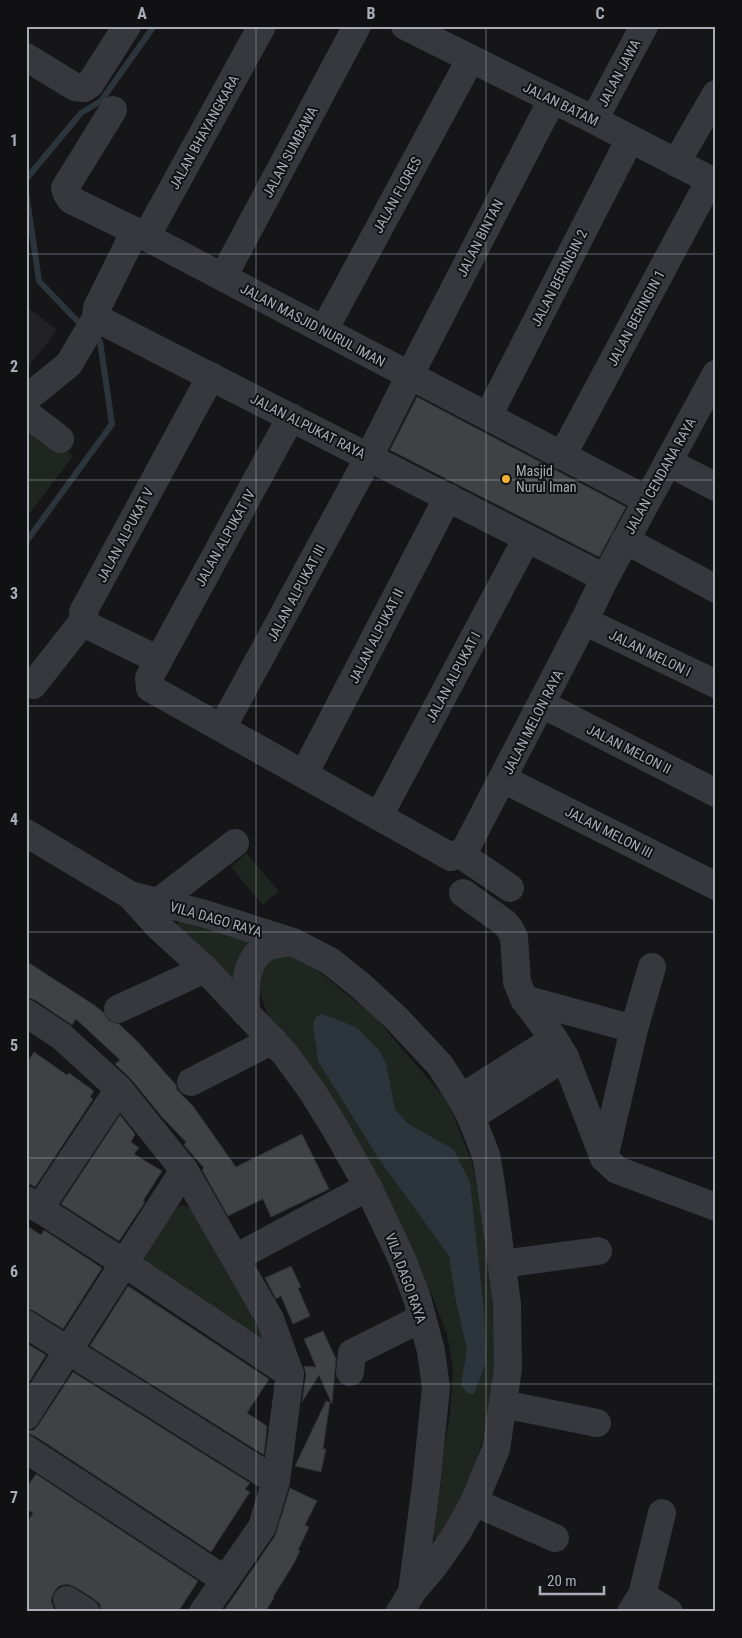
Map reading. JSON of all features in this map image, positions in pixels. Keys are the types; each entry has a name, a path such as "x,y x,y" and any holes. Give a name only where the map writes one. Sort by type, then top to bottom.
{"street":[{"path":"26,58 75,87 84,88 90,84 127,26"},
{"name":"JALAN BHAYANGKARA","path":"140,234 262,26"},
{"name":"JALAN SUMBAWA","path":"223,277 357,26"},
{"name":"JALAN BATAM","path":"405,26 594,120 713,182"},
{"name":"JALAN JAWA","path":"594,120 635,29"},
{"name":"JALAN FLORES","path":"324,330 470,60"},
{"path":"676,163 716,94"},
{"name":"JALAN BINTAN","path":"369,457 552,100"},
{"name":"JALAN MASJID NURUL IMAN","path":"113,110 65,188 71,200 223,277 647,500"},
{"name":"JALAN BERINGIN 2","path":"488,416 630,139"},
{"name":"JALAN BERINGIN 1","path":"562,456 713,182"},
{"path":"26,399 69,364 96,318 97,308 140,234"},
{"name":"JALAN ALPUKAT RAYA","path":"96,318 605,578"},
{"name":"JALAN ALPUKAT V","path":"84,620 83,612 210,376"},
{"name":"JALAN CENDANA RAYA","path":"605,578 624,540 714,382"},
{"path":"26,413 60,439"},
{"name":"JALAN ALPUKAT IV","path":"291,417 148,678 150,688 379,816 456,855 510,888"},
{"name":"JALAN ALPUKAT III","path":"222,728 369,457"},
{"path":"668,462 716,487"},
{"name":"JALAN ALPUKAT II","path":"304,774 448,497"},
{"name":"JALAN ALPUKAT I","path":"379,816 528,538"},
{"path":"624,540 716,589"},
{"name":"JALAN MELON RAYA","path":"456,855 465,850 542,704 605,578"},
{"path":"33,685 84,620 90,627 159,660"},
{"name":"JALAN MELON I","path":"584,621 716,684"},
{"name":"JALAN MELON II","path":"542,704 716,793"},
{"name":"JALAN MELON III","path":"503,779 716,886"},
{"name":"VILA DAGO RAYA","path":"26,833 130,894 205,914 292,942"},
{"path":"158,902 235,843"},
{"path":"463,893 505,923 510,929 514,937 517,982 524,999 560,1048 604,1158 617,1170 716,1207"},
{"name":"VILA DAGO RAYA","path":"130,894 160,928 205,969 273,1040 312,1091 372,1195 402,1259 431,1351 436,1388 426,1485 406,1602"},
{"path":"292,942 330,961 360,985 396,1018 440,1065 466,1107 486,1155 507,1304 508,1360 496,1449 474,1502 456,1533 434,1566 406,1602"},
{"name":"VILA DAGO RAYA","path":"246,1013 245,989 248,970 256,956 269,946 292,942"},
{"path":"604,1158 634,1030 652,966"},
{"path":"118,1009 205,969"},
{"path":"524,999 634,1030"},
{"path":"30,1023 61,1036 119,1089 184,1170 270,1319 290,1374 276,1481 262,1527 203,1612"},
{"path":"191,1082 273,1040"},
{"path":"466,1107 560,1048"},
{"path":"119,1089 33,1204 290,1374"},
{"path":"26,1416 184,1170"},
{"path":"240,1266 372,1195"},
{"path":"502,1264 598,1251"},
{"path":"350,1372 352,1353 422,1318"},
{"path":"26,1324 276,1481"},
{"path":"503,1404 597,1423"},
{"path":"26,1449 225,1580"},
{"path":"474,1502 555,1538"},
{"path":"662,1513 636,1603 669,1612"}],"shaded area":[{"path":"26,306 57,330 26,370"},
{"path":"26,421 73,456 26,518"},
{"path":"246,853 279,891 263,905 231,867"},
{"path":"179,921 258,945 241,986 175,926"},
{"path":"286,954 314,968 375,1017 448,1102 472,1163 485,1218 498,1366 486,1426 471,1483 439,1540 434,1537 430,1529 450,1414 453,1367 447,1334 431,1293 339,1115 273,1031 259,990 259,975 271,960"},
{"path":"322,1014 356,1027 378,1049 386,1063 395,1109 407,1123 453,1149 470,1182 484,1311 486,1363 474,1394 467,1393 461,1385 467,1350 456,1301 449,1256 379,1159 318,1061 313,1024 316,1017"},
{"path":"184,1205 198,1213 266,1329 263,1341 138,1268 175,1208"}],"building":[{"name":"Masjid Nurul Iman","path":"417,397 626,507 599,557 390,450"},
{"path":"26,961 94,1005 103,1012 109,1021 119,1024 138,1042 176,1085 177,1090 193,1106 236,1167 302,1134 329,1189 271,1217 263,1199 228,1216 202,1170 204,1168 184,1145 186,1142 162,1117 131,1079 115,1064 120,1060 76,1019 72,1025 35,1000 26,997"},
{"path":"34,1052 94,1091 90,1097 93,1099 35,1187 26,1182 26,1064"},
{"path":"120,1115 135,1134 131,1142 139,1148 134,1154 162,1171 143,1201 145,1202 119,1241 61,1204"},
{"path":"26,1225 41,1235 44,1230 102,1268 63,1329 26,1308"},
{"path":"291,1266 301,1287 298,1288 310,1316 293,1324 281,1296 276,1299 265,1278"},
{"path":"128,1286 269,1379 247,1413 267,1426 264,1455 90,1346"},
{"path":"323,1331 336,1359 332,1404 319,1375 302,1402 306,1375 304,1366 316,1367 304,1339"},
{"path":"26,1343 46,1355 26,1387"},
{"path":"73,1372 250,1483 245,1489 250,1492 211,1552 35,1436 26,1433 26,1431 34,1430 39,1424"},
{"path":"326,1401 330,1402 323,1449 326,1449 321,1472 295,1466"},
{"path":"36,1474 198,1581 178,1612 101,1612 100,1604 94,1599 67,1584 59,1586 51,1600 57,1612 26,1612 26,1524 33,1513 26,1509 26,1488"},
{"path":"290,1488 317,1501 305,1525 309,1527 293,1565 265,1612 223,1612 275,1536"}],"waterway":[{"path":"26,179 81,113 101,101 154,26"},
{"path":"26,192 39,281 83,327"},
{"path":"26,542 112,424 100,341 93,335"}],"place":[{"name":"Masjid Nurul Iman","path":"506,479"}]}
